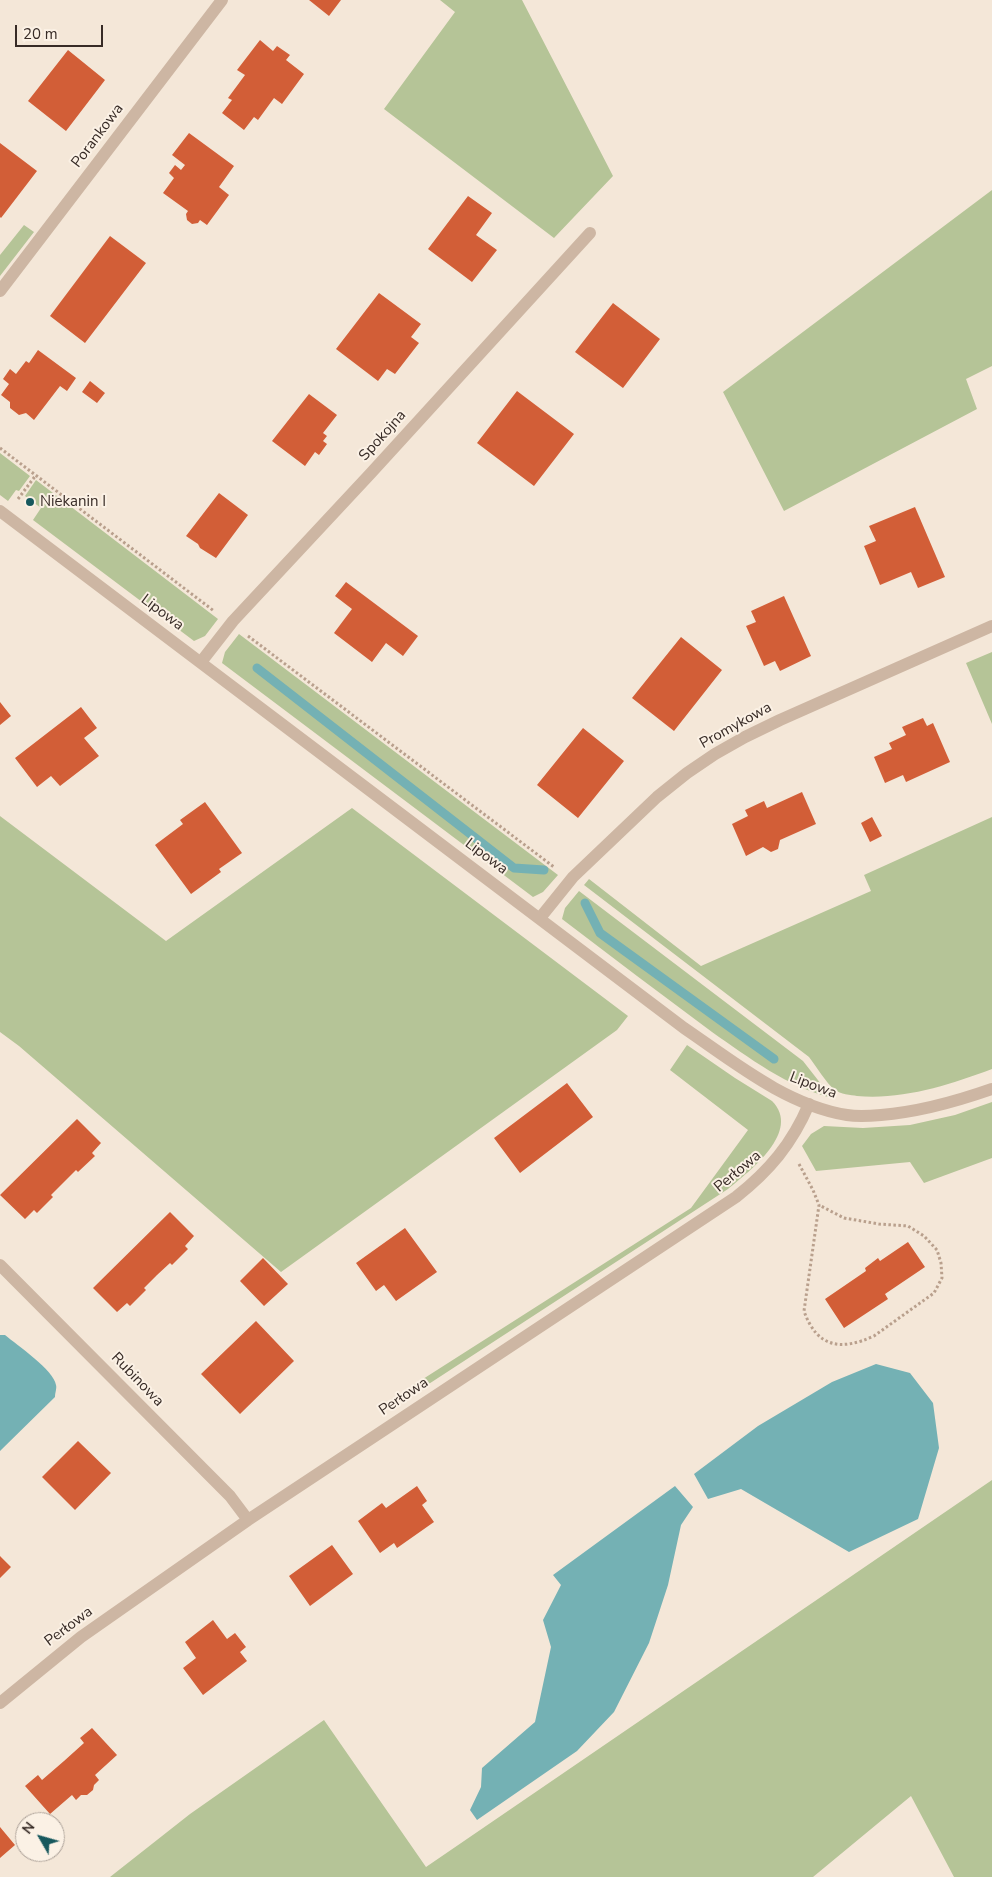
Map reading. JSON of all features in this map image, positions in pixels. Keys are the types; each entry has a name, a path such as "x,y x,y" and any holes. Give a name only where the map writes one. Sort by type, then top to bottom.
{"street":[{"name":"Porankowa","path":"0,292 222,0"},
{"name":"Spokojna","path":"201,662 233,621 590,233"},
{"name":"Lipowa","path":"0,511 684,1028 764,1082 809,1104 848,1115 864,1116 909,1113 952,1103 992,1089"},
{"name":"Promykowa","path":"540,918 573,877 658,797 687,773 716,754 780,720 992,626"},
{"name":"Perłowa","path":"0,1703 80,1637 248,1520 736,1197 762,1176 784,1150 809,1104"},
{"name":"Rubinowa","path":"0,1264 230,1496 248,1520"}],"path":[{"path":"0,448 220,616"},
{"path":"18,499 36,475"},
{"path":"241,631 560,872"},
{"path":"784,1150 801,1167 819,1205 804,1311 814,1333 836,1344 848,1345 863,1341 874,1336 934,1293 942,1278 941,1263 937,1250 924,1236 908,1226 879,1224 844,1218 819,1205"}],"green space":[{"path":"440,0 522,0 613,176 554,238 384,109 455,12"},
{"path":"992,190 992,366 966,379 977,409 784,511 723,392"},
{"path":"24,225 34,232 0,276 0,255"},
{"path":"0,453 30,476 19,491 16,490 8,501 0,495"},
{"path":"36,480 218,619 205,636 194,641 33,520 41,508 25,496"},
{"path":"239,634 558,875 543,892 533,897 222,663 225,652"},
{"path":"992,652 992,724 966,663"},
{"path":"352,808 628,1016 617,1030 281,1272 19,1046 0,1032 0,816 166,941"},
{"path":"992,817 992,1069 943,1086 891,1096 857,1096 835,1090 809,1057 584,885 589,879 701,966 871,891 864,875"},
{"path":"579,891 803,1061 832,1098 800,1087 769,1071 712,1032 562,919 565,908"},
{"path":"687,1045 772,1101 780,1113 781,1125 777,1137 769,1150 760,1161 728,1189 418,1391 412,1386 691,1208 748,1130 670,1070"},
{"path":"992,1102 992,1158 924,1183 910,1162 816,1171 802,1146 811,1134 824,1126 863,1128 910,1125 955,1115"},
{"path":"992,1480 992,1877 954,1877 911,1796 813,1877 110,1877 190,1814 324,1720 426,1867"}],"water":[{"path":"0,1335 5,1335 42,1365 54,1379 56,1388 55,1397 0,1451"},
{"path":"876,1364 910,1373 933,1403 939,1448 918,1519 849,1552 741,1489 708,1499 694,1474 758,1426 832,1382"},
{"path":"675,1486 693,1507 681,1525 668,1585 649,1643 614,1712 577,1751 477,1820 470,1810 481,1787 482,1768 535,1722 551,1647 543,1620 561,1585 553,1575"}],"building":[{"path":"309,0 341,0 329,16"},
{"path":"260,40 273,51 277,46 290,55 286,60 304,74 282,104 274,98 258,120 254,117 244,130 222,113 232,100 228,98 245,75 237,70"},
{"path":"68,50 105,80 66,131 28,101"},
{"path":"189,133 234,166 219,187 229,195 207,225 200,220 198,223 192,224 187,220 186,214 188,211 163,193 174,178 169,173 175,165 181,170 185,165 172,155"},
{"path":"0,143 37,171 1,218 0,217"},
{"path":"468,196 492,213 476,235 497,250 472,282 428,249"},
{"path":"110,236 146,263 85,343 50,316"},
{"path":"379,293 421,324 411,337 419,343 395,374 387,369 378,381 336,349"},
{"path":"613,303 660,339 623,388 575,352"},
{"path":"38,350 76,378 67,391 60,386 34,420 26,413 19,415 10,408 10,402 1,395 9,384 3,379 10,369 16,374 26,361 29,363"},
{"path":"90,381 105,393 97,403 82,392"},
{"path":"517,391 574,434 534,486 477,443"},
{"path":"309,394 337,415 323,433 327,436 323,441 327,444 319,455 315,452 305,466 272,441"},
{"path":"219,493 248,515 216,558 186,536"},
{"path":"915,507 945,577 918,588 911,572 880,585 864,546 876,541 869,526"},
{"path":"346,582 418,636 403,656 386,643 372,662 334,633 352,609 335,596"},
{"path":"784,596 811,656 780,671 775,661 764,666 746,626 756,622 751,611"},
{"path":"681,637 722,670 674,731 632,698"},
{"path":"0,702 11,716 0,725"},
{"path":"81,707 97,728 84,738 99,756 60,786 51,776 37,787 15,758"},
{"path":"923,718 927,726 933,723 950,762 906,782 903,775 885,783 874,757 892,749 889,743 906,735 902,727"},
{"path":"583,728 624,761 578,818 537,785"},
{"path":"802,792 816,824 780,840 778,849 771,852 763,847 746,856 732,824 748,816 745,810 764,801 767,808"},
{"path":"205,802 242,853 219,869 221,872 191,894 155,845 183,824 180,820"},
{"path":"872,817 882,836 870,842 861,823"},
{"path":"567,1083 593,1117 520,1173 494,1138"},
{"path":"77,1119 101,1143 92,1153 95,1156 78,1172 76,1170 51,1195 53,1197 37,1213 34,1210 25,1219 0,1195"},
{"path":"170,1212 194,1236 185,1246 188,1249 172,1265 170,1263 157,1275 144,1288 146,1290 130,1306 127,1303 117,1312 93,1288"},
{"path":"405,1228 437,1272 396,1301 384,1285 376,1291 356,1263"},
{"path":"908,1242 925,1267 885,1294 888,1299 844,1328 825,1299 866,1271 865,1268 878,1258 880,1261"},
{"path":"263,1258 288,1284 264,1306 240,1281"},
{"path":"256,1321 294,1361 240,1414 201,1374"},
{"path":"78,1441 111,1473 75,1510 42,1477"},
{"path":"417,1486 427,1501 422,1505 434,1522 397,1548 394,1543 380,1553 358,1521 382,1503 386,1508"},
{"path":"332,1545 353,1574 310,1606 289,1576"},
{"path":"0,1556 11,1567 0,1578"},
{"path":"213,1620 227,1639 235,1633 246,1647 240,1652 247,1661 203,1695 183,1668 196,1658 185,1642"},
{"path":"92,1728 117,1755 95,1775 99,1780 94,1785 93,1790 87,1795 81,1795 76,1800 72,1795 52,1812 48,1812 25,1786 38,1775 42,1780 64,1761 84,1743 80,1738"},
{"path":"0,1827 15,1845 0,1858"}],"waterway":[{"path":"257,668 514,868 544,870"},
{"path":"585,903 600,933 774,1059"}],"place":[{"name":"Niekanin I","path":"30,502"}]}
